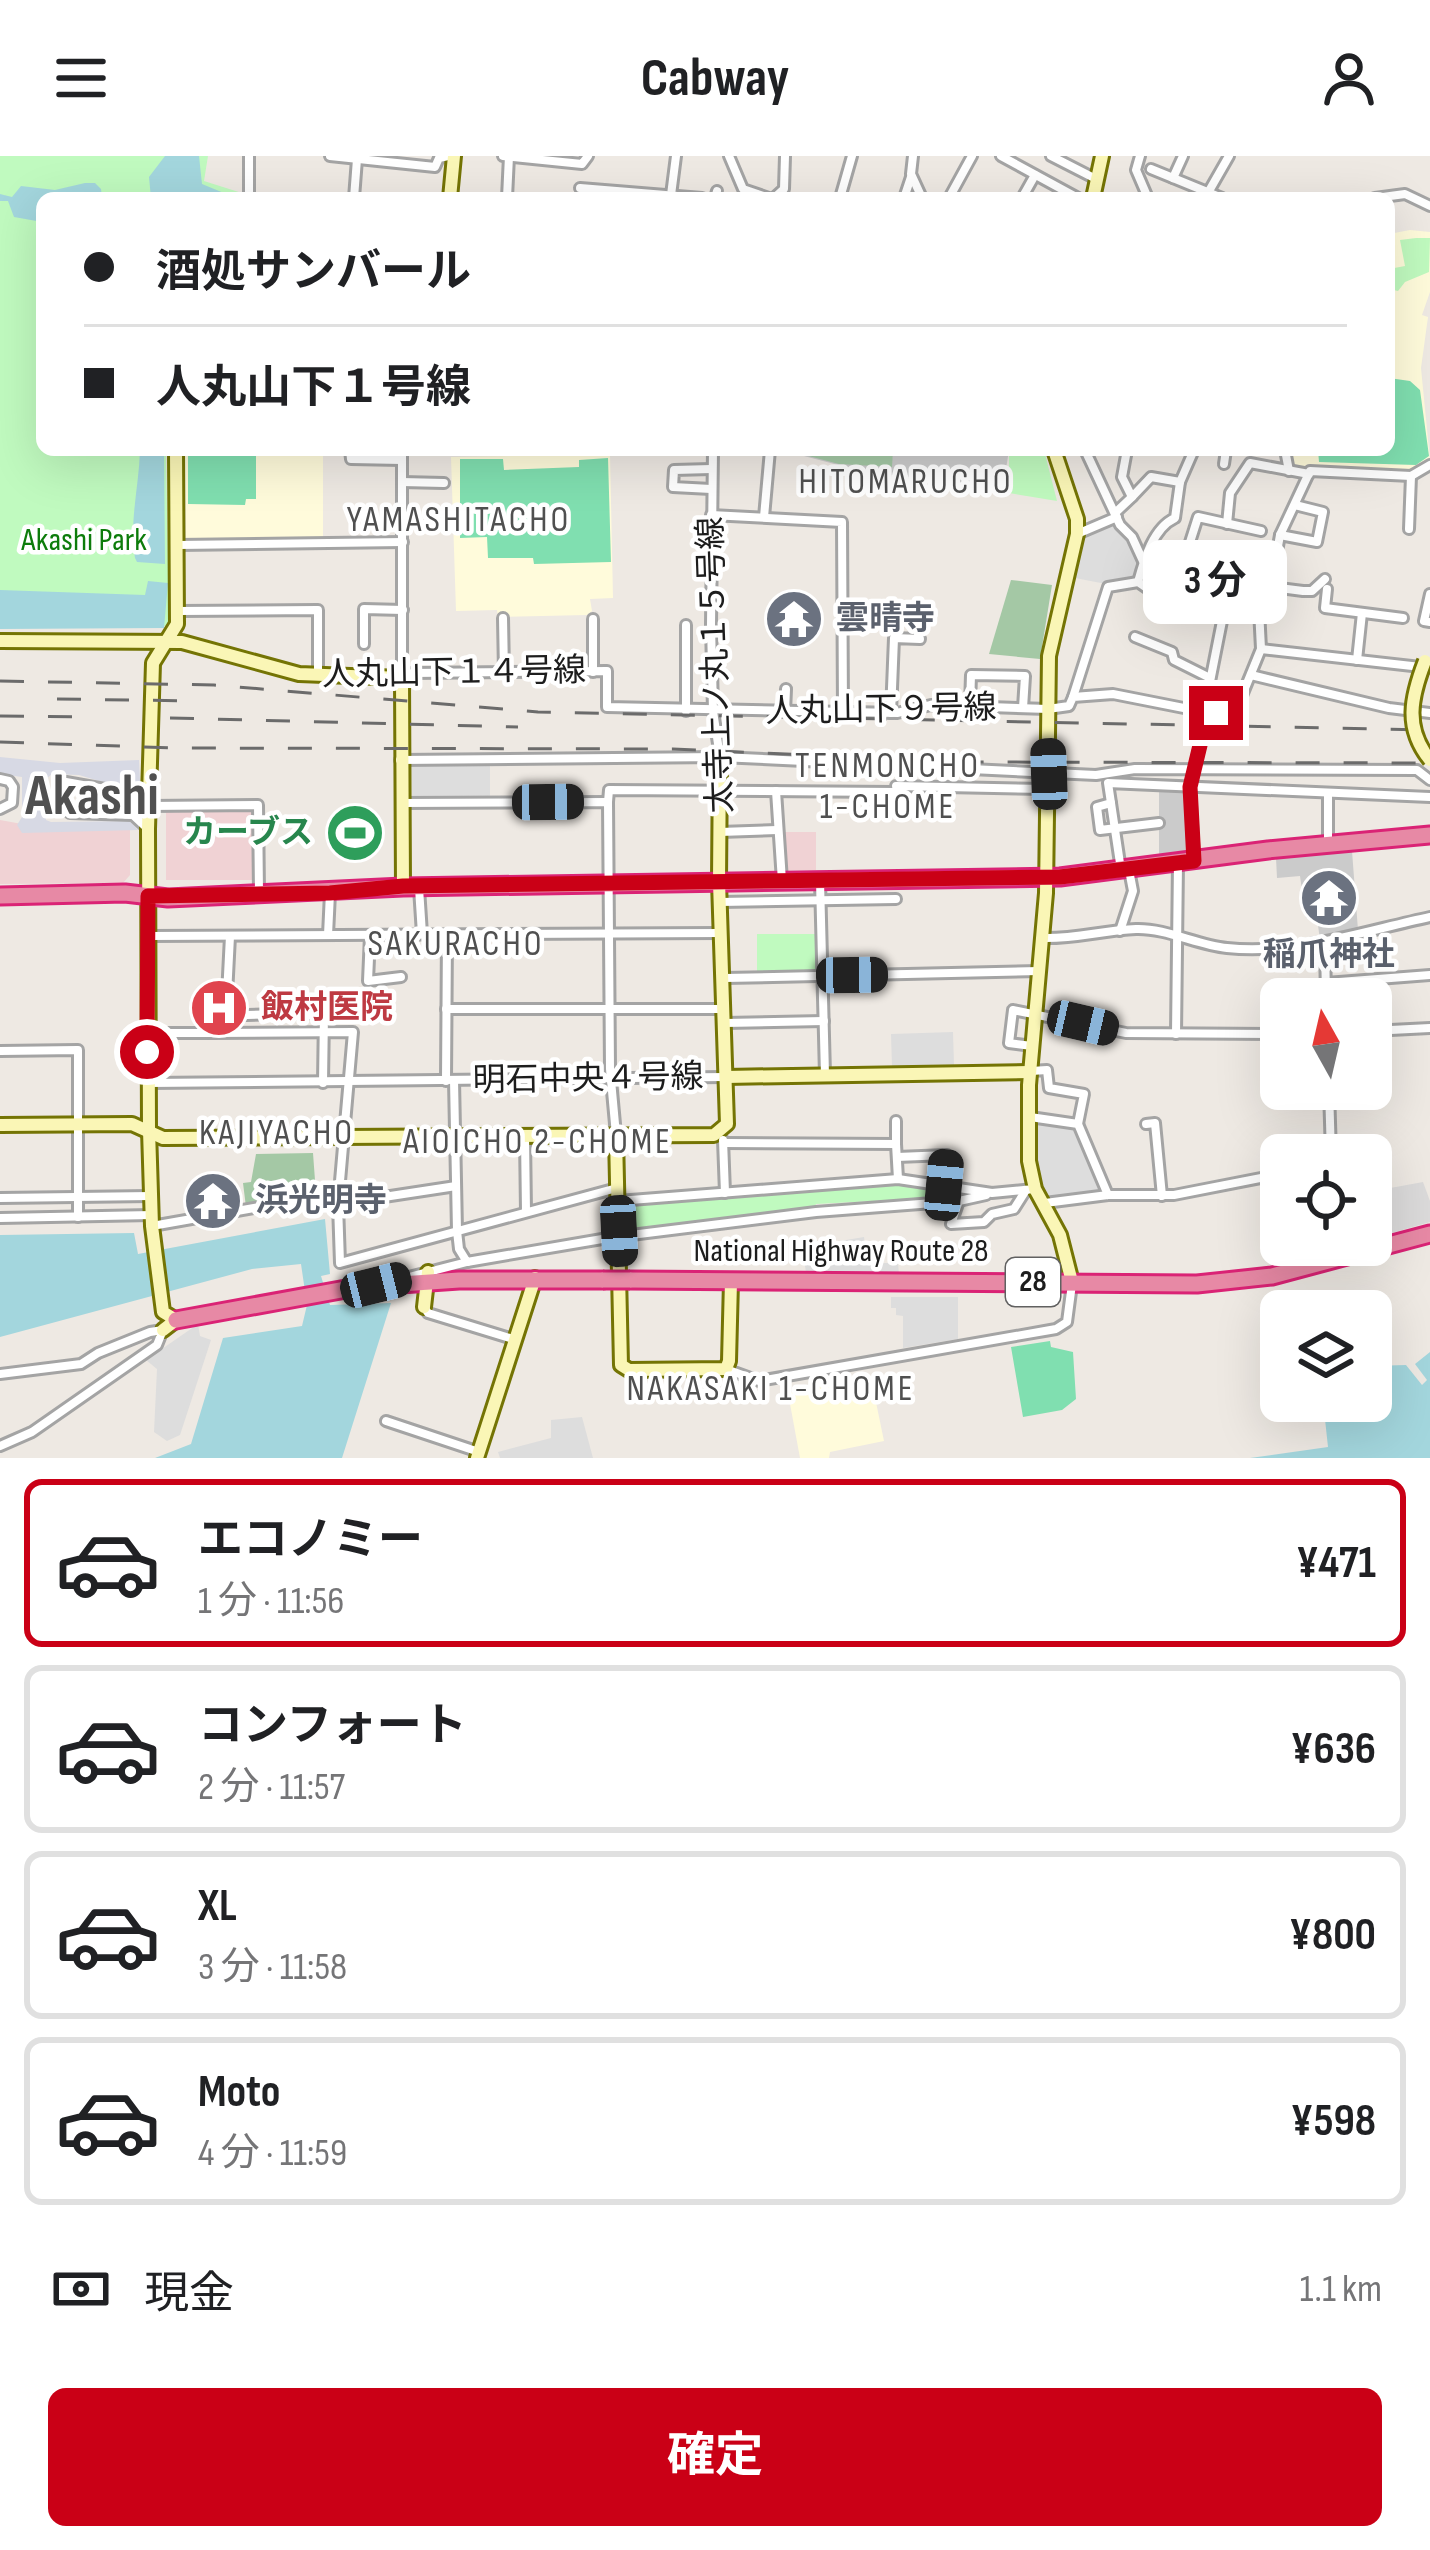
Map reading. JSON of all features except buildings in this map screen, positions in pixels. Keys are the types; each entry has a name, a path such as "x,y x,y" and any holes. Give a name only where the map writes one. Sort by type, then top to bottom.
{"highway":[{"path":"0,896 259,896 411,886 1046,877 1430,836"},
{"path":"0,906 125,903 148,896"},
{"name":"National Highway Route 28","path":"169,1325 296,1295 427,1277 1197,1284 1272,1276 1430,1234"}],"street":[{"path":"249,156 249,192"},
{"path":"330,156 435,167 439,158 451,156 450,192"},
{"path":"507,192 506,156 564,158 582,164 588,156"},
{"path":"669,192 676,156"},
{"path":"729,156 743,189 753,192"},
{"path":"780,192 785,156"},
{"path":"842,192 852,156"},
{"path":"906,192 913,156"},
{"path":"952,192 972,156"},
{"path":"1051,156 1099,180"},
{"path":"1095,192 1102,156"},
{"path":"1140,156 1136,170 1145,192"},
{"path":"1173,178 1183,156"},
{"path":"1209,192 1228,156"},
{"path":"1004,157 1067,192"},
{"path":"354,192 357,159"},
{"path":"1151,170 1201,192"},
{"path":"911,175 919,192"},
{"path":"1025,192 1035,175"},
{"path":"580,188 598,192"},
{"path":"1395,195 1406,194 1430,206"},
{"path":"169,1325 161,1305 148,1130 148,829 153,663 177,624 176,456"},
{"path":"351,456 389,456"},
{"path":"402,456 401,803 422,934"},
{"name":"太寺上ノ丸１５号線","path":"712,456 713,711 720,757 727,1124 723,1137"},
{"path":"764,518 769,456"},
{"path":"1056,456 1077,519 1077,534 1049,656 1048,781 1046,877 1029,1072 1028,1161 1031,1190 1045,1203 1060,1235 1072,1282 1063,1328 759,1381 726,1369 629,1370 621,1365 609,1010 608,790 895,789 1048,781 1193,769 1417,770 1430,780"},
{"path":"1088,456 1144,562"},
{"path":"1126,456 1122,477 1132,497"},
{"path":"1138,582 1166,522 1175,518 1180,482 1191,456"},
{"path":"1224,464 1225,456"},
{"path":"1286,456 1289,471"},
{"path":"1227,524 1231,493 1250,464 1309,474"},
{"path":"1073,697 1113,694 1205,714 1241,698 1262,649 1259,610 1266,599 1280,535 1310,471 1412,476 1430,465"},
{"path":"711,469 674,470 673,488 711,489"},
{"path":"1409,529 1412,476"},
{"path":"1077,534 1116,515 1151,477 1180,482"},
{"path":"403,482 444,483"},
{"path":"1280,535 1317,542 1323,512 1295,505"},
{"path":"711,515 842,523 843,712"},
{"path":"1048,709 1069,706 1108,587 1138,582 1151,592 1164,590 1168,563 1184,561 1198,518 1261,531"},
{"path":"176,544 404,542"},
{"path":"1232,582 1312,591 1326,584 1325,608 1403,618"},
{"path":"1430,594 1424,621 1430,622"},
{"path":"1176,1034 1190,787 1210,678 1223,616 1233,605 1266,599"},
{"path":"364,644 364,609 403,610"},
{"path":"177,611 318,610 318,676"},
{"path":"1357,660 1363,613"},
{"path":"503,618 504,673"},
{"path":"593,619 593,672"},
{"path":"686,625 686,711"},
{"path":"1135,637 1172,652 1174,660 1210,678"},
{"path":"891,713 894,638 920,639"},
{"name":"人丸山下１４号線","path":"0,641 182,641 318,676 607,671 607,707 713,711"},
{"path":"1262,649 1357,660 1428,660 1414,689 1411,721 1430,760"},
{"path":"970,706 971,675 1010,674 1025,676 1023,708"},
{"path":"1251,675 1389,708 1430,713"},
{"path":"785,712 786,689"},
{"name":"人丸山下９号線","path":"713,711 891,713 931,705 1048,709"},
{"path":"400,760 720,757 1048,781"},
{"path":"1416,796 1417,770"},
{"path":"0,779 13,788 12,803 0,809"},
{"path":"148,829 133,815 70,813 64,807 62,787 66,782 149,790"},
{"path":"1120,932 1133,891 1108,783 1430,797"},
{"path":"776,791 782,881"},
{"path":"1328,794 1328,844"},
{"path":"401,803 608,802"},
{"path":"1111,803 1097,807 1100,830 1159,823"},
{"path":"149,806 258,805 259,896"},
{"path":"720,832 777,830"},
{"path":"820,881 825,1077"},
{"path":"328,934 330,893"},
{"path":"720,902 896,899"},
{"path":"1043,938 1139,928 1227,948 1324,943 1430,917"},
{"path":"148,936 722,932"},
{"path":"447,934 457,1231 459,1249 467,1262"},
{"path":"370,935 368,981 400,977"},
{"path":"226,1016 230,936"},
{"path":"1324,943 1326,978"},
{"path":"724,978 1039,970"},
{"path":"1391,978 1430,975"},
{"path":"446,1010 609,1010 824,1021"},
{"path":"1032,1046 1009,1043 1013,1010 1126,1033 1260,1034"},
{"path":"211,1033 211,1016 353,1012"},
{"path":"323,1083 324,1013"},
{"path":"1392,1030 1430,1028"},
{"path":"148,1033 353,1032 339,1198 340,1263 526,1212 618,1195 724,1193 898,1179 992,1193"},
{"path":"0,1051 77,1050 78,1216"},
{"path":"1029,1072 1047,1070 1049,1088 1084,1094 1078,1124 1108,1195"},
{"name":"明石中央４号線","path":"147,1083 1029,1072"},
{"path":"1029,1117 1078,1124"},
{"path":"896,1121 898,1179"},
{"path":"1146,1124 1156,1123 1162,1196"},
{"path":"0,1125 131,1124 164,1138 714,1135 896,1144"},
{"path":"525,1136 526,1212"},
{"path":"723,1137 724,1193"},
{"path":"897,1156 947,1155 944,1185"},
{"path":"1045,1203 1108,1195 1162,1196 1260,1178"},
{"path":"0,1218 152,1221 455,1186"},
{"path":"516,1340 428,1312 424,1307 427,1277 467,1262 608,1238 815,1212 959,1202 1031,1190"},
{"path":"959,1202 951,1225 984,1222 992,1214 1014,1209 1031,1190"},
{"path":"0,1198 151,1196"},
{"path":"386,1421 478,1455 535,1278"},
{"path":"726,1369 731,1281"},
{"path":"0,1374 65,1369 169,1325"},
{"path":"0,1446 32,1432 157,1345 169,1325"}],"shaded area":[{"path":"1430,232 1430,292 1422,315 1428,317 1421,368 1430,460 1412,472 1294,466 1292,456 1395,456 1395,233"},
{"path":"185,456 323,456 323,540 186,541"},
{"path":"610,456 613,598 590,599 592,611 587,615 498,617 497,610 456,611 451,457"},
{"path":"804,456 1008,456 1002,494 953,481 869,473"},
{"path":"1116,520 1139,558 1136,578 1106,584 1070,577 1085,533"},
{"path":"0,757 60,763 139,760 140,781 134,787 52,774 46,779 45,807 46,820 51,822 130,821 138,830 22,833 17,825 22,817 22,777 0,774"},
{"path":"490,763 490,798 412,799 411,765"},
{"path":"1159,785 1188,788 1191,850 1159,854"},
{"path":"166,809 252,809 252,880 166,880"},
{"path":"0,820 44,828 130,828 130,875 123,883 0,884"},
{"path":"785,832 816,832 816,870 785,870"},
{"name":"稲爪神社","path":"1352,851 1358,930 1320,940 1317,918 1306,918 1300,876 1277,878 1276,858"},
{"path":"953,1032 954,1065 892,1067 891,1034"},
{"path":"1037,1121 1073,1125 1100,1193 1052,1200 1046,1194 1037,1175"},
{"path":"1423,1182 1430,1201 1430,1222 1392,1233 1392,1188"},
{"path":"864,1237 867,1263 898,1263 899,1274 806,1273 804,1259 835,1258 834,1242"},
{"path":"891,1297 958,1297 958,1339 903,1348 903,1316 891,1308"},
{"path":"198,1324 200,1336 211,1340 180,1435 167,1441 154,1432 157,1369 146,1360"},
{"path":"871,1378 884,1441 830,1452 829,1458 800,1458 788,1393"},
{"path":"582,1417 593,1458 500,1458 498,1452 551,1438 551,1420"}],"green space":[{"name":"Akashi Park","path":"0,156 208,156 204,181 239,192 36,192 36,456 166,456 169,626 0,627"},
{"path":"1430,238 1429,272 1405,282 1398,291 1395,268 1405,266 1400,240"},
{"path":"1395,379 1410,381 1420,390 1429,456 1416,465 1319,462 1318,456 1395,456"},
{"path":"188,456 256,456 256,499 246,499 245,505 188,504"},
{"path":"809,456 893,456 892,467 839,464"},
{"path":"1009,456 1046,456 1057,501 1009,493"},
{"path":"608,458 611,562 534,564 533,558 488,558 487,537 460,538 460,459 503,459 504,470 579,467 579,460"},
{"path":"1011,580 1052,585 1040,659 989,654"},
{"path":"757,934 821,934 819,970 757,973"},
{"path":"313,1153 316,1194 246,1207 243,1183 251,1182 256,1154"},
{"path":"887,1182 970,1196 816,1204 814,1208 628,1231 631,1205"},
{"path":"1050,1341 1051,1347 1073,1352 1076,1399 1062,1410 1023,1417 1011,1347"}],"water":[{"path":"165,156 199,156 202,184 221,192 150,192 149,177"},
{"path":"95,183 101,192 36,192 36,221 14,217 8,201 0,201 0,194 12,197 21,186 55,190"},
{"path":"139,456 164,456 165,564 137,562 134,517"},
{"path":"148,581 168,583 164,628 0,629 0,590 145,595"},
{"path":"325,1219 330,1274 321,1276 330,1305 391,1303 342,1458 155,1458 191,1444 223,1338 302,1326 307,1305 301,1264 252,1269 0,1337 0,1235 134,1233 138,1254"},
{"path":"1430,1352 1430,1458 1250,1458 1328,1447 1325,1422 1392,1422 1392,1365 1406,1365 1422,1385 1427,1380 1415,1364"}],"railway":[{"path":"0,681 214,685 538,712 1430,730"},
{"path":"57,699 201,701"},
{"path":"0,716 86,717"},
{"path":"170,718 518,727"},
{"path":"0,742 175,748 673,749 962,762 1430,763"}],"place":[{"name":"雲晴寺","path":"794,619"},
{"name":"カーブス","path":"355,833"},
{"name":"稲爪神社","path":"1329,898"},
{"name":"飯村医院","path":"219,1008"},
{"name":"浜光明寺","path":"213,1201"}],"district":[{"name":"HITOMARUCHO","path":"906,482"},
{"name":"YAMASHITACHO","path":"459,520"},
{"name":"TENMONCHO 1-CHOME","path":"888,786"},
{"name":"Akashi","path":"92,797"},
{"name":"SAKURACHO","path":"456,944"},
{"name":"KAJIYACHO","path":"277,1133"},
{"name":"AIOICHO 2-CHOME","path":"538,1142"},
{"name":"NAKASAKI 1-CHOME","path":"771,1389"}],"route":[{"path":"147,1052 148,896 330,893 403,886 1060,877 1194,861 1190,787 1207,716 1216,713"}]}
